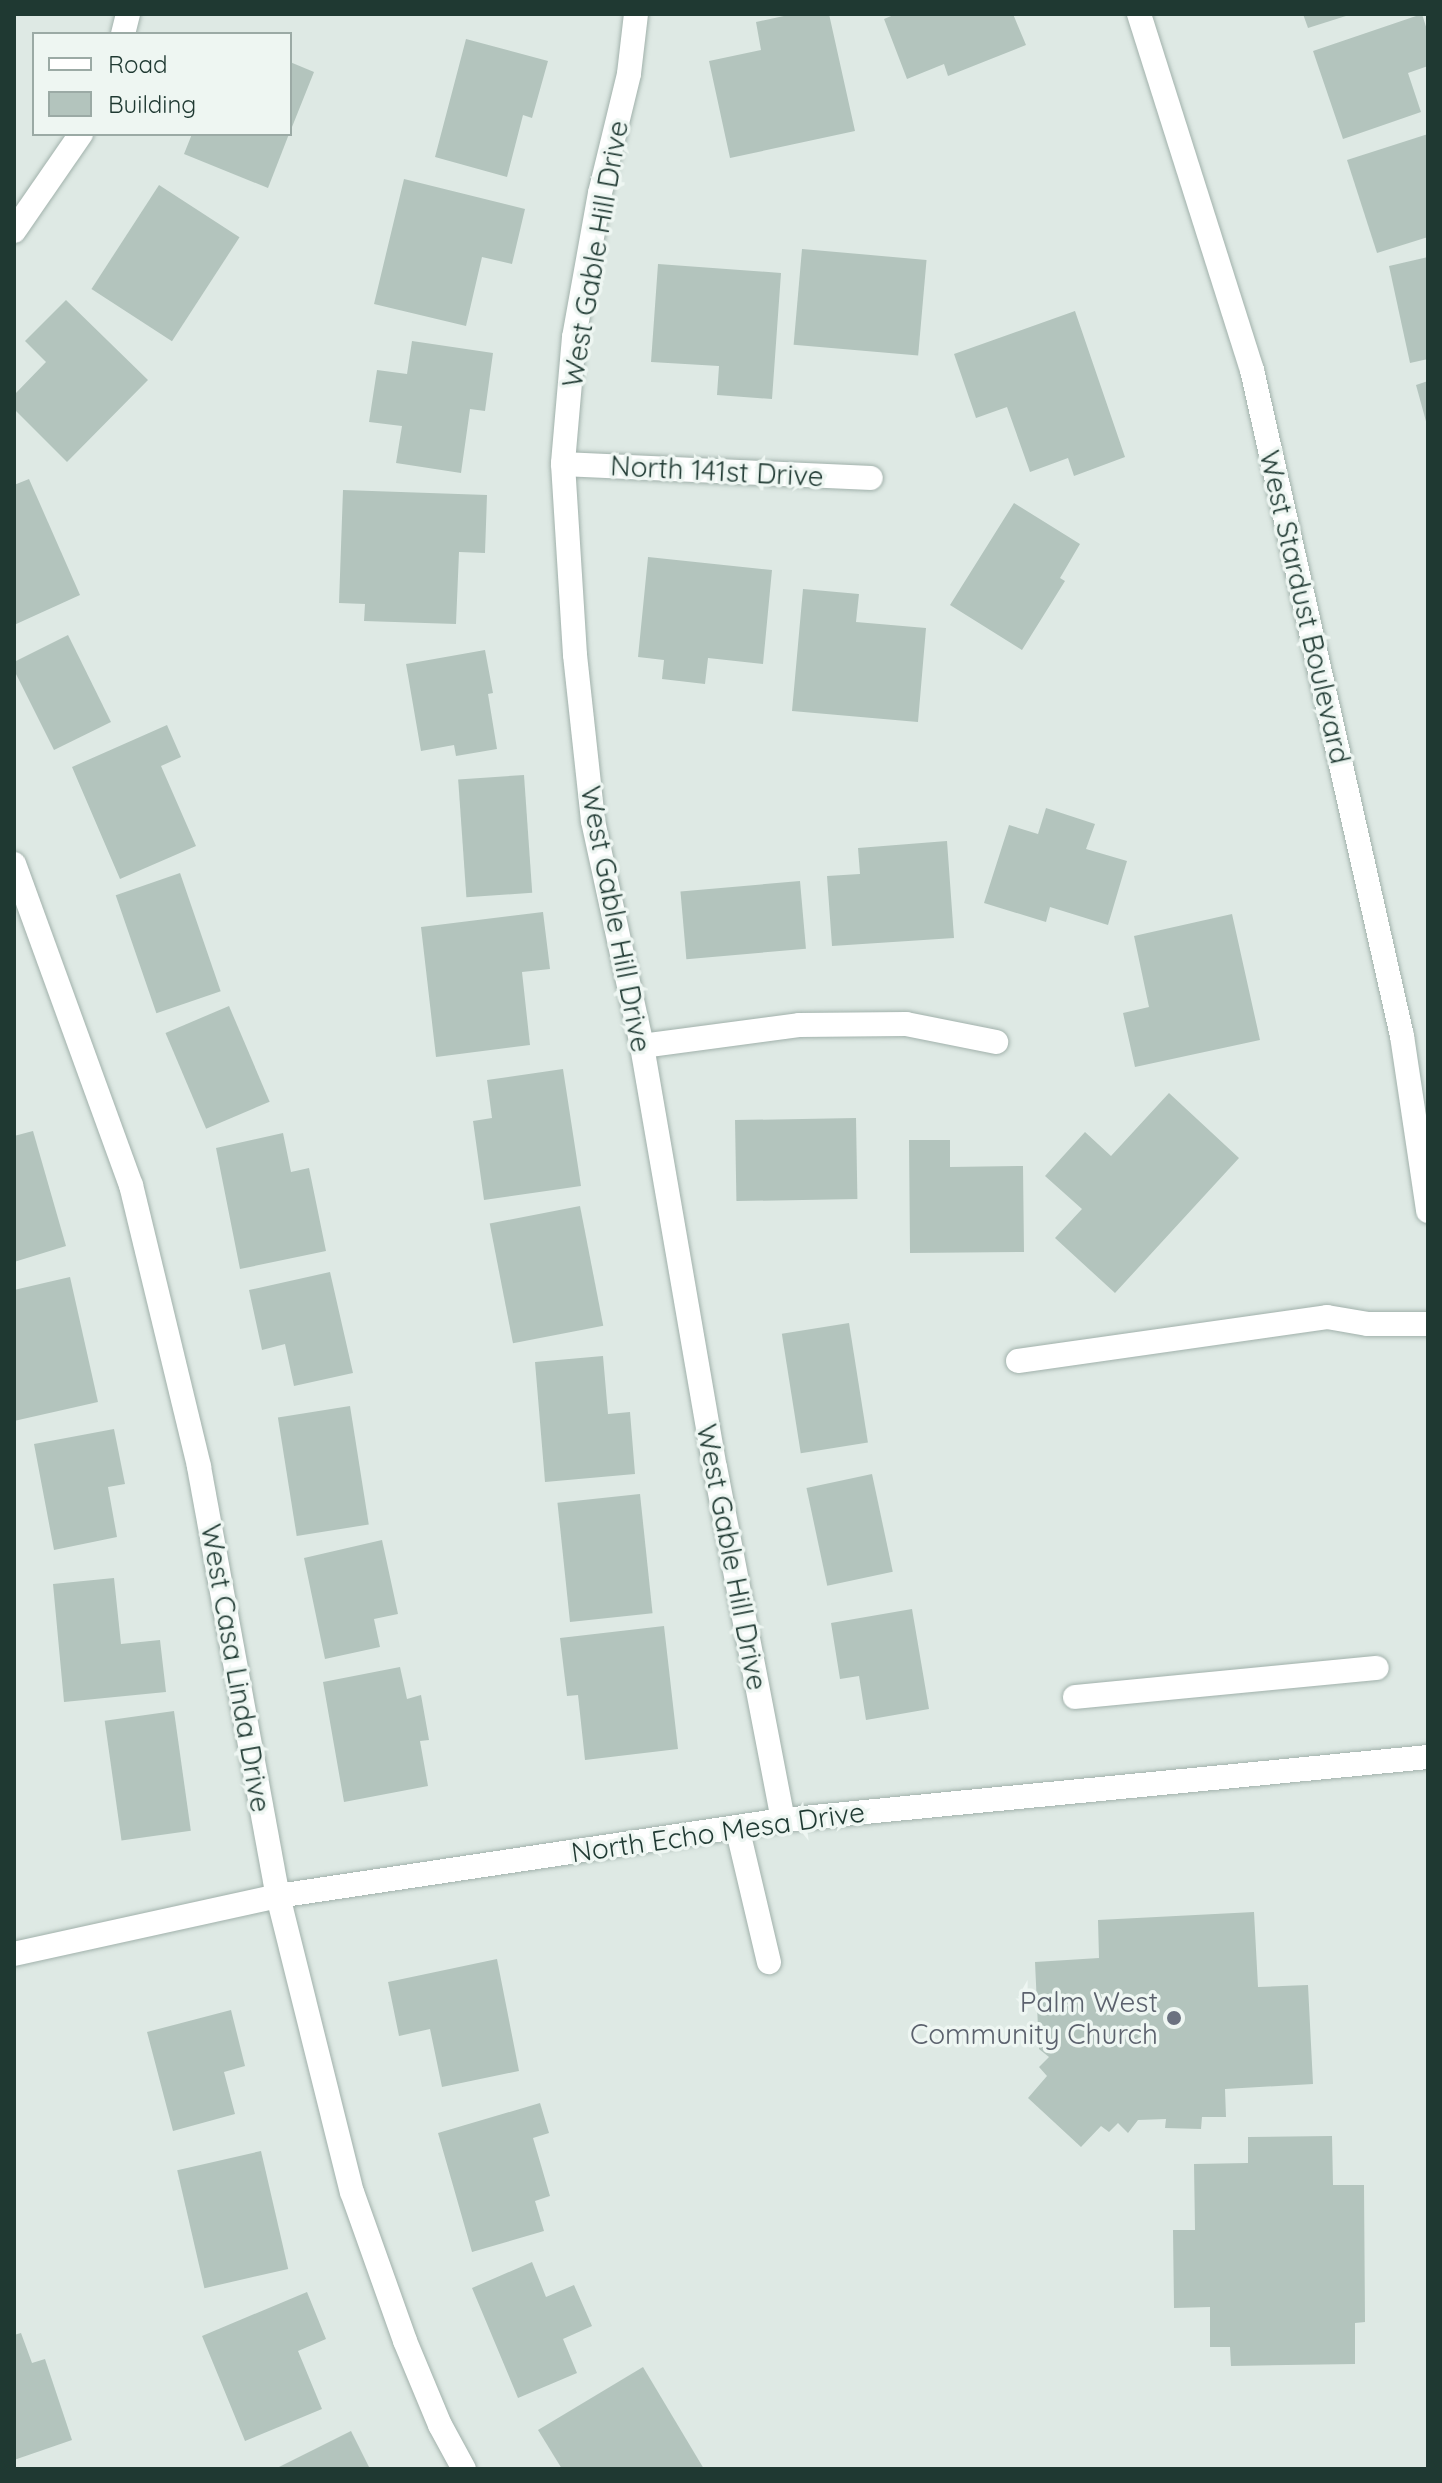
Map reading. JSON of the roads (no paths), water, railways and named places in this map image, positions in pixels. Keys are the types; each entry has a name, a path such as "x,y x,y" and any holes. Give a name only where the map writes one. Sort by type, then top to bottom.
{"street":[{"name":"West Gable Hill Drive","path":"636,14 629,74 600,193 574,337 563,464 575,655 593,821 642,1046 715,1467 783,1820"},
{"name":"West Stardust Boulevard","path":"1139,14 1252,370 1402,1036 1428,1211"},
{"path":"14,231 80,136"},
{"name":"North 141st Drive","path":"563,464 871,478"},
{"name":"West Casa Linda Drive","path":"14,864 131,1185 199,1467 278,1896 352,2192 405,2341 440,2425 464,2469"},
{"path":"642,1046 814,1025 906,1024 996,1042"},
{"path":"1018,1361 1327,1317 1368,1324 1428,1324"},
{"path":"1075,1697 1377,1668"},
{"name":"North Echo Mesa Drive","path":"14,1954 278,1896 783,1820 1428,1757"},
{"path":"737,1827 769,1962"}],"place":[{"name":"Palm West Community Church","path":"1174,2018"}]}
